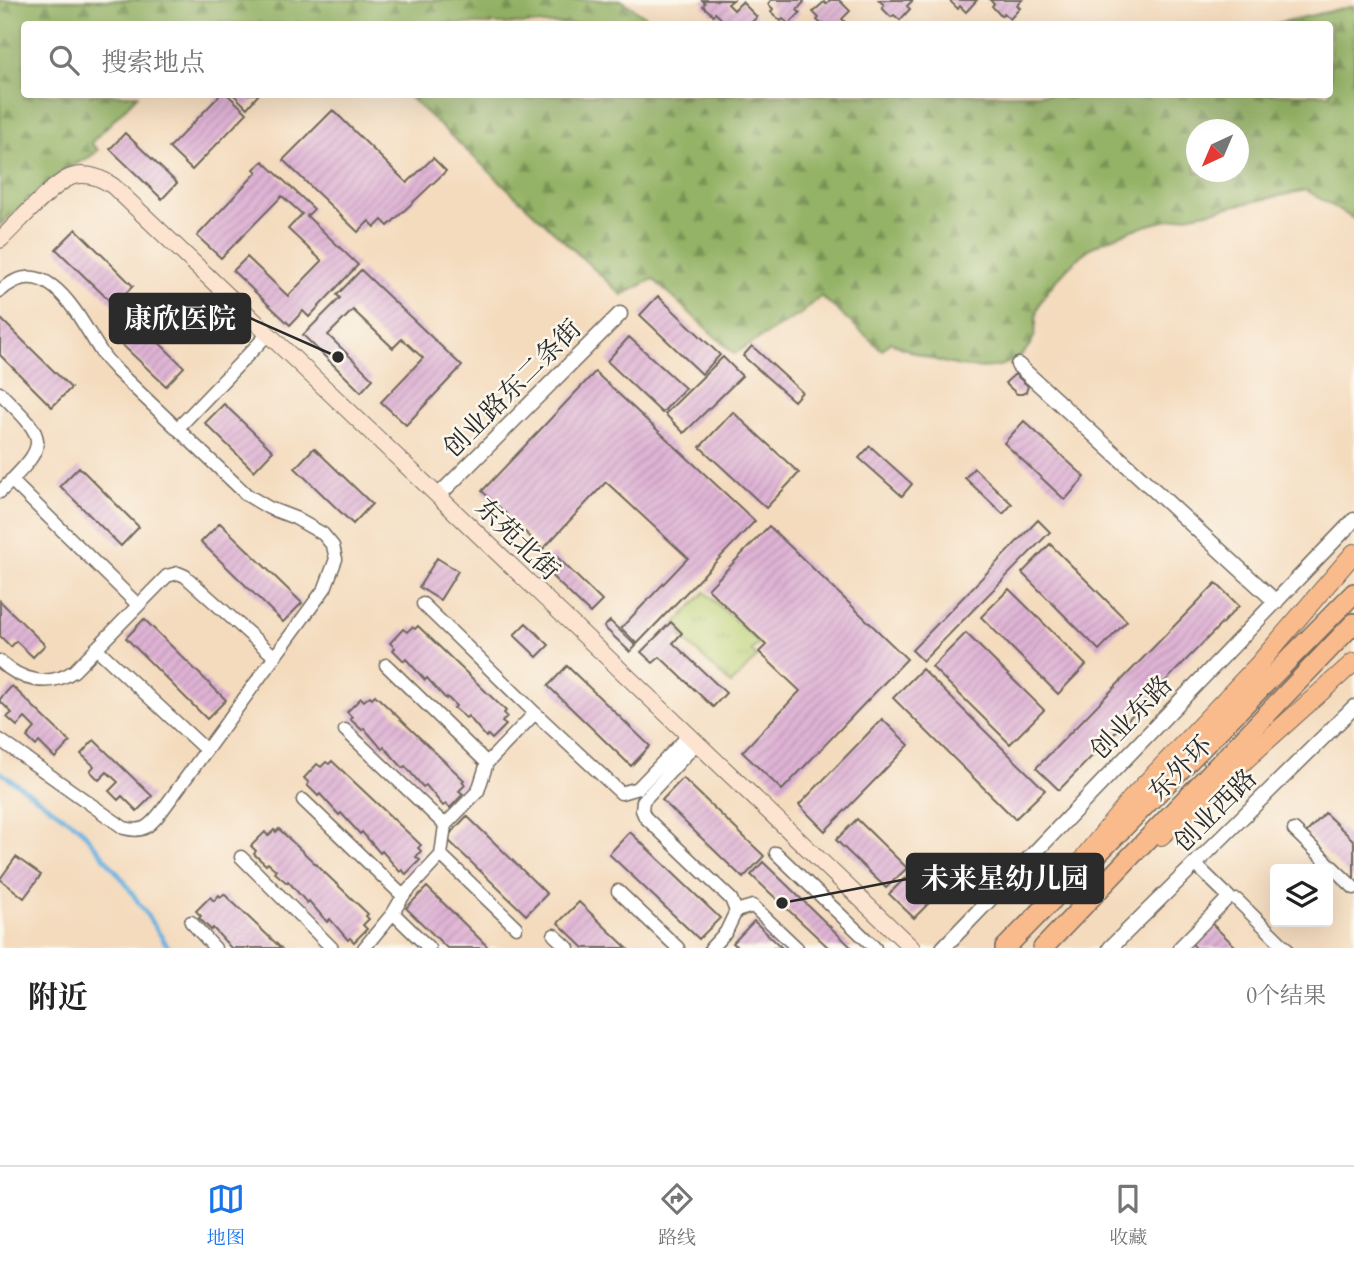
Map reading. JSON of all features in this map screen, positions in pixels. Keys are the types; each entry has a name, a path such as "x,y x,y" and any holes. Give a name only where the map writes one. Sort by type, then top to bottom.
{"highway":[{"name":"东外环","path":"1004,948 1354,593"},
{"name":"东外环","path":"1043,948 1354,624"}],"main road":[{"name":"东苑北街","path":"0,240 59,184 72,177 100,177 113,186 907,946"},
{"path":"1048,903 1130,799 1257,666 1354,552"},
{"path":"1069,922 1354,662"}],"street":[{"path":"0,291 20,279 34,278 49,283 77,312 101,352 117,372 247,495 323,534 333,546 336,559 330,579 275,657 153,821 136,831 124,828 0,740"},
{"name":"创业路东二条街","path":"438,496 620,314"},
{"path":"177,429 268,334"},
{"path":"1018,365 1276,602"},
{"path":"0,393 37,432 37,449 0,492"},
{"path":"11,480 138,605"},
{"name":"创业东路","path":"943,948 1354,520"},
{"path":"0,661 20,675 45,682 65,677 167,576 178,573 185,576 275,657"},
{"path":"423,604 731,899 736,911 726,932 712,948"},
{"path":"96,648 206,750"},
{"path":"386,665 487,763"},
{"name":"创业西路","path":"1110,948 1354,707"},
{"path":"364,948 403,897 441,855 446,825 478,791 487,763 534,713"},
{"path":"345,730 446,825"},
{"path":"621,793 638,788 693,739"},
{"path":"645,817 642,810 643,801 693,739"},
{"path":"303,800 403,897"},
{"path":"1294,830 1354,888"},
{"path":"776,853 875,948"},
{"path":"441,855 516,927"},
{"path":"241,857 332,948"},
{"path":"1180,948 1229,897 1195,864"},
{"path":"618,891 678,948"},
{"path":"1237,900 1286,948"},
{"path":"736,911 753,906 797,948"},
{"path":"393,913 429,948"},
{"path":"191,922 215,948"},
{"path":"554,935 568,948"}],"green space":[{"path":"0,0 621,0 652,21 21,21 21,98 135,98 91,143 98,150 94,154 56,176 0,225"},
{"path":"1354,6 1354,219 1306,190 1161,222 1109,239 1080,256 1053,284 1036,314 1034,337 1022,354 1007,364 967,367 925,357 890,342 882,350 821,296 802,313 734,354 653,279 622,295 410,98 1333,98 1333,21 1286,21"},
{"path":"705,592 759,643 751,651 757,657 731,684 681,637 684,633 675,624"}],"building":[{"path":"702,0 733,0 728,4 734,10 742,2 757,17 753,21 724,21 703,6 705,3"},
{"path":"771,0 804,2 797,10 800,13 792,21 781,21 771,12 773,9 768,4"},
{"path":"830,0 839,0 850,11 842,19 844,21 818,21 819,18 813,12 824,2 826,4"},
{"path":"879,0 913,0 907,6 910,9 900,20 894,15 891,17 882,8 884,5"},
{"path":"949,0 977,0 966,12 960,6 958,9"},
{"path":"990,0 1022,0 1017,5 1020,8 1010,19 1004,13 1001,16"},
{"path":"217,98 231,98 247,113 192,170 169,148"},
{"path":"237,98 256,98 247,108"},
{"path":"333,110 407,183 433,158 446,171 388,226 382,220 375,227 369,221 358,232 283,160"},
{"path":"125,133 177,183 162,199 110,149"},
{"path":"263,161 314,209 307,216 358,265 309,317 303,311 290,325 233,271 247,257 288,296 322,261 288,229 302,214 282,196 221,258 197,236 257,172 254,169"},
{"path":"76,229 133,286 114,305 56,249"},
{"path":"361,270 462,366 406,425 381,402 423,358 402,339 393,348 353,310 328,335 373,379 361,392 303,335 340,298 337,295"},
{"path":"658,296 720,355 702,374 640,315"},
{"path":"0,318 71,388 52,407 0,355"},
{"path":"135,319 184,367 166,386 116,339"},
{"path":"629,337 685,388 662,413 607,361"},
{"path":"752,346 802,392 794,401 743,356"},
{"path":"723,357 742,376 684,433 665,414"},
{"path":"595,372 755,521 637,644 621,628 688,558 606,482 543,549 482,491"},
{"path":"1015,374 1028,386 1022,394 1017,394 1005,383"},
{"path":"224,404 273,451 254,471 205,423"},
{"path":"733,412 799,473 766,508 700,447"},
{"path":"1024,421 1085,477 1065,500 1004,443"},
{"path":"870,446 912,484 902,496 859,458"},
{"path":"314,448 372,504 353,524 295,468"},
{"path":"79,467 139,527 121,546 60,486"},
{"path":"974,468 1012,504 1003,514 965,478"},
{"path":"1038,520 1050,532 923,661 912,650"},
{"path":"220,523 302,603 283,622 201,542"},
{"path":"769,526 907,659 782,790 742,752 800,691 759,652 766,645 708,589"},
{"path":"1050,544 1127,621 1099,650 1022,573"},
{"path":"553,553 602,601 590,613 540,565"},
{"path":"437,558 458,571 440,600 419,587"},
{"path":"1216,583 1239,606 1059,790 1036,768"},
{"path":"1009,589 1086,665 1058,694 981,617"},
{"path":"0,601 45,645 33,657 16,641 11,647 0,636"},
{"path":"144,619 226,700 207,719 126,638"},
{"path":"610,621 636,646 630,652 604,627"},
{"path":"671,622 682,633 673,643 726,693 713,707 660,657 653,663 641,652"},
{"path":"526,623 549,645 537,657 514,635"},
{"path":"418,626 506,711 504,713 507,716 502,722 506,725 492,739 488,735 486,737 468,716 466,718 454,708 456,706 447,697 446,699 427,678 425,680 406,659 404,661 393,650 395,648 390,643 403,629 407,632"},
{"path":"966,633 1044,710 1010,744 932,667"},
{"path":"567,666 650,746 631,766 548,686"},
{"path":"922,669 1045,790 1015,819 893,698"},
{"path":"12,686 70,742 55,758 39,742 36,746 27,737 35,728 25,718 17,726 7,717 12,713 0,699"},
{"path":"375,695 464,780 462,782 465,785 459,791 463,794 450,808 446,804 443,806 426,785 423,787 405,766 403,768 364,728 362,730 350,719 352,717 347,712 361,698 364,701"},
{"path":"882,719 909,745 825,831 799,805"},
{"path":"94,740 152,796 137,811 122,796 118,800 109,791 118,782 107,772 99,780 90,771 94,766 81,754"},
{"path":"332,761 421,845 418,848 421,851 416,857 420,860 406,874 402,870 400,872 362,832 360,834 341,813 339,815 320,794 318,796 307,785 309,783 304,778 317,764 321,767"},
{"path":"683,778 764,856 743,878 662,800"},
{"path":"1325,813 1354,841 1354,880 1306,833"},
{"path":"467,816 547,894 526,915 446,838"},
{"path":"857,819 907,868 886,888 836,840"},
{"path":"279,829 368,914 366,916 369,919 363,925 367,929 354,942 350,938 348,940 330,919 327,922 288,881 287,883 274,872 276,870 254,854 256,851 251,846 265,832 268,836"},
{"path":"630,832 720,918 699,939 609,854"},
{"path":"16,857 41,875 24,898 0,879"},
{"path":"763,862 852,948 829,948 751,875"},
{"path":"905,878 930,902 914,918 889,894"},
{"path":"427,887 489,948 447,948 406,908"},
{"path":"224,894 281,948 231,948 213,928 211,930 196,911 210,897 214,901"},
{"path":"579,902 627,948 584,948 558,923"},
{"path":"754,921 782,948 738,948 733,943"},
{"path":"1211,923 1237,948 1196,948 1191,943"}],"waterway":[{"path":"0,772 80,828 124,881 169,948"}],"place":[{"name":"康欣医院","path":"338,357"},
{"name":"未来星幼儿园","path":"782,903"}]}
